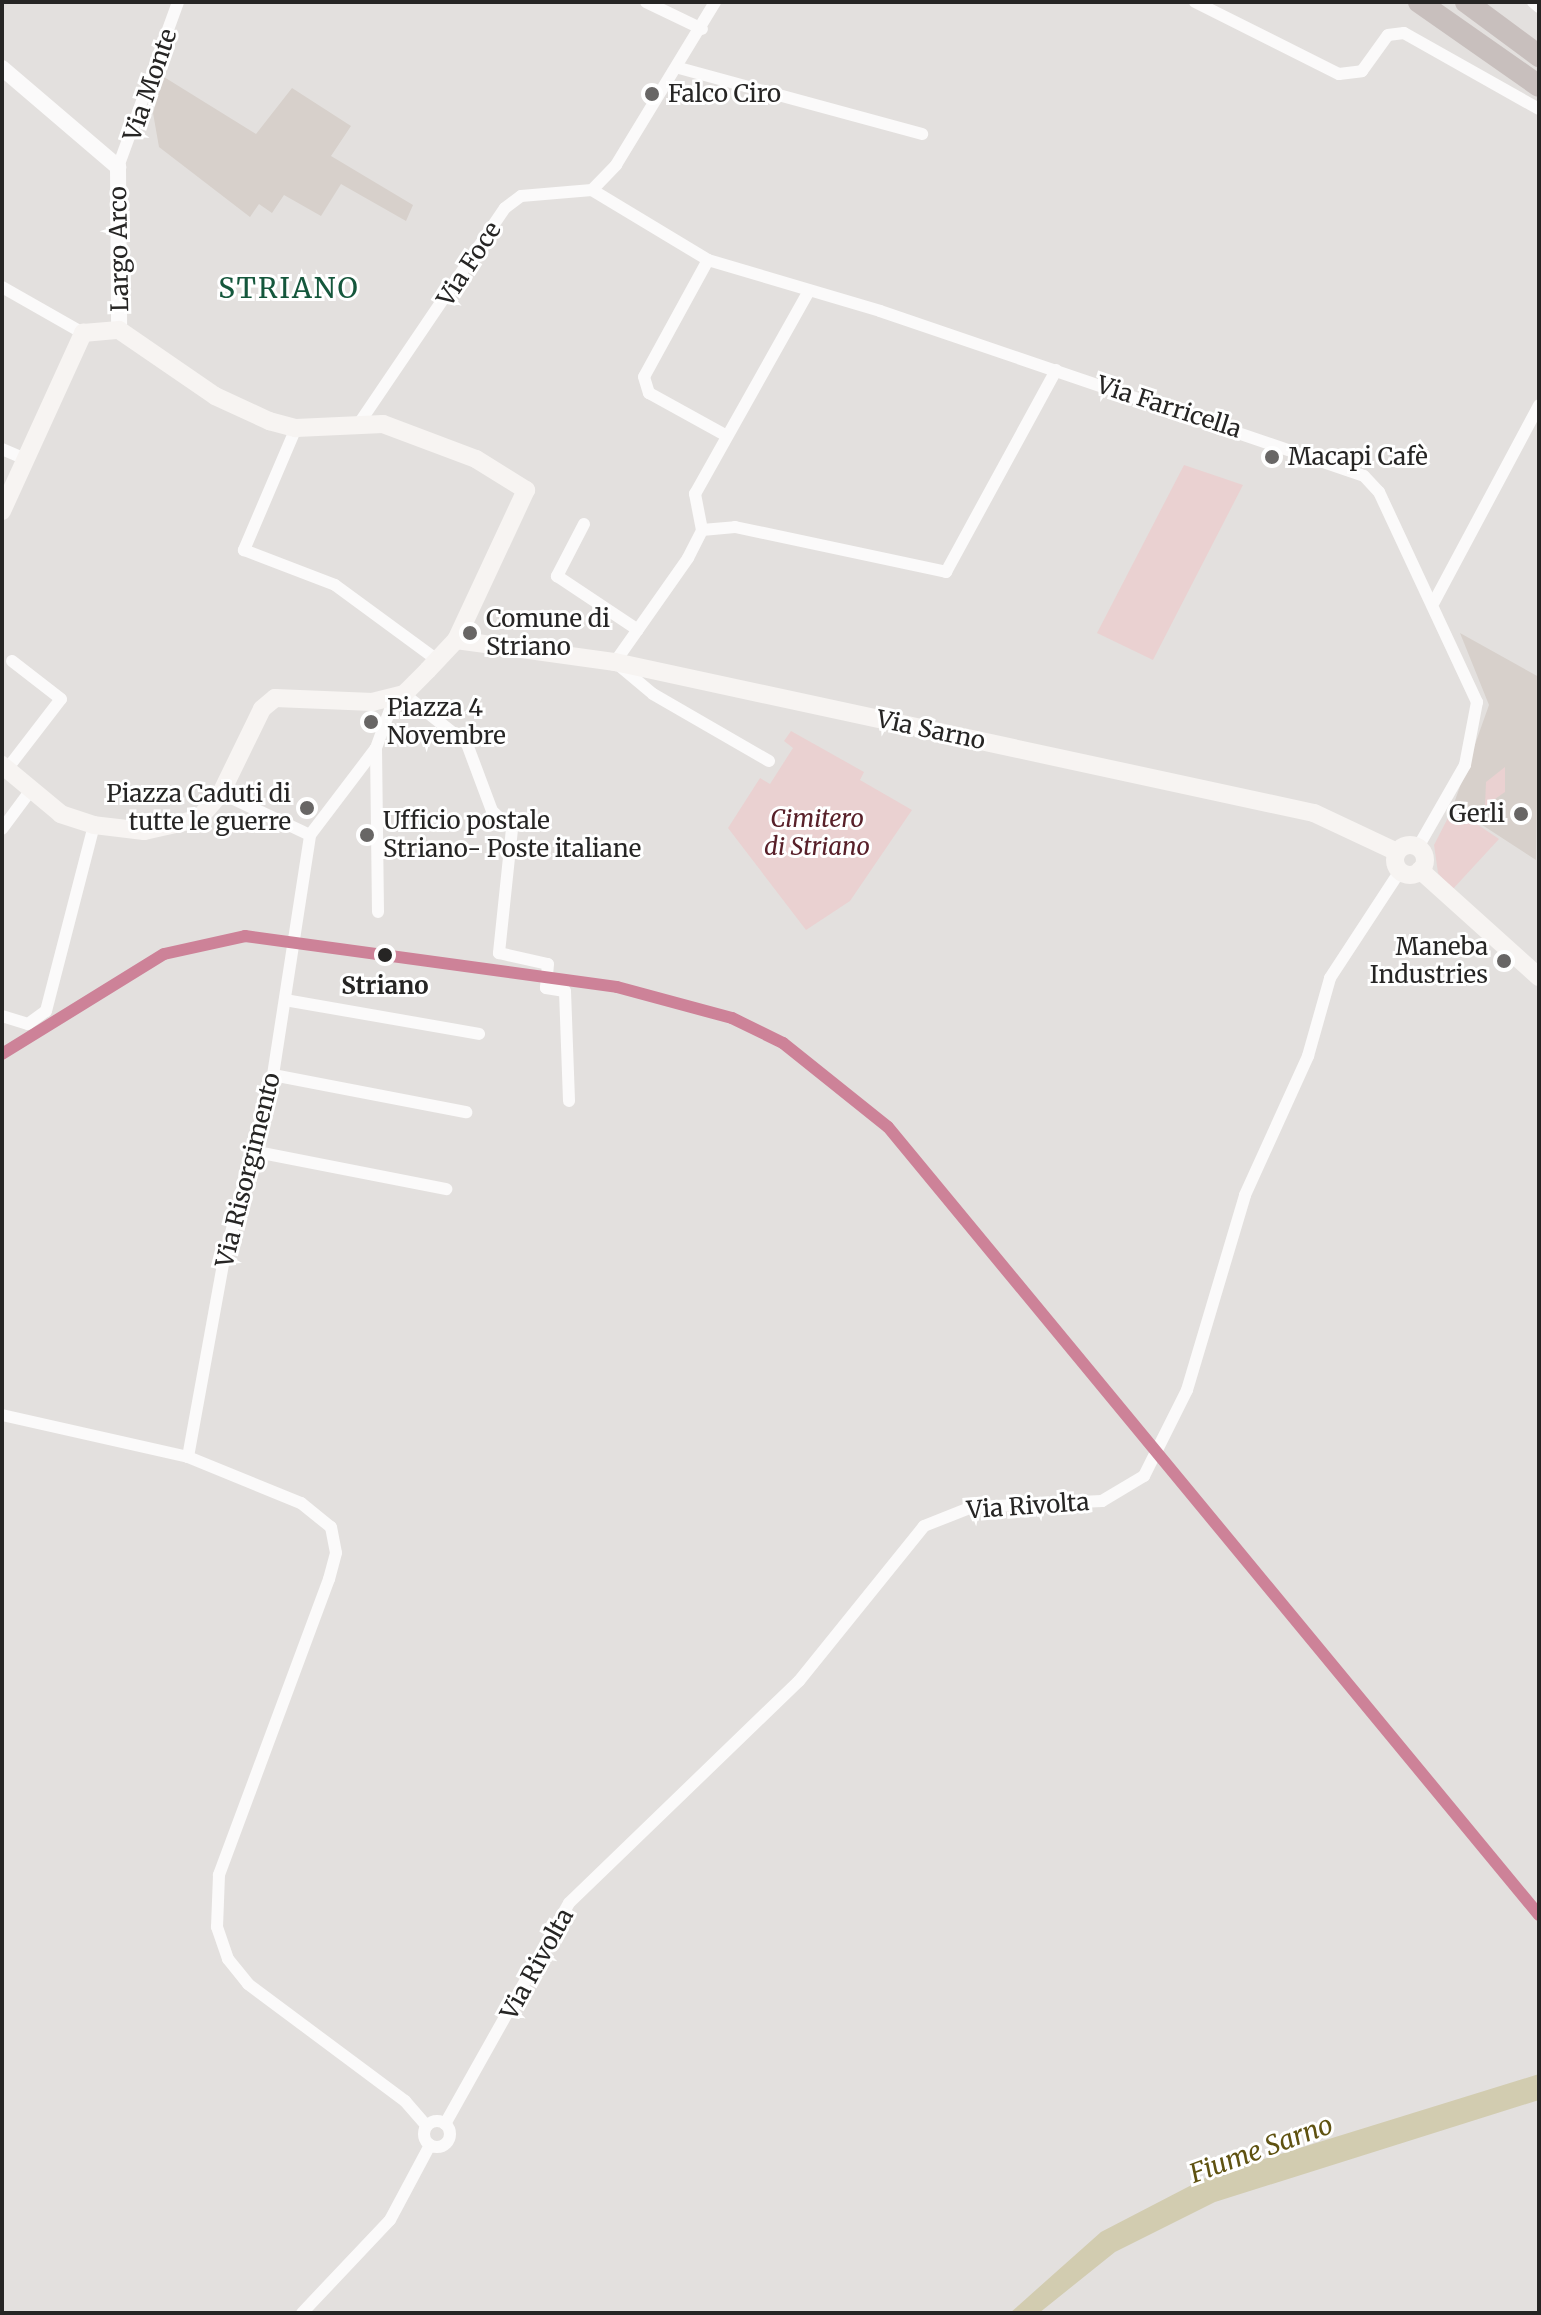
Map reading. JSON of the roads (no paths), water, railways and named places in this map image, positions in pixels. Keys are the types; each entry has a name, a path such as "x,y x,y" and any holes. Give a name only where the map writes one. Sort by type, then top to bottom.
{"highway":[{"path":"1419,2 1539,86"},
{"path":"1466,2 1539,56"}],"main road":[{"path":"2,511 83,333 119,330 215,396 296,428 360,422"},
{"name":"Via Risorgimento","path":"360,422 423,435 526,490 456,640 400,695"},
{"name":"Via Sarno","path":"456,640 615,662 1314,813 1397,852"},
{"path":"4,767 61,814 94,825 144,831 177,826 198,819 221,793 262,709 275,698 400,695"},
{"path":"1420,870 1425,858 1418,847 1397,852 1400,871 1420,870 1539,977"}],"street":[{"name":"Via Monte","path":"118,167 178,2"},
{"path":"646,2 702,29"},
{"path":"592,190 679,68 715,2"},
{"path":"1195,2 1339,74 1362,71 1388,35 1404,33 1539,109"},
{"path":"1533,2 1539,7"},
{"path":"2,68 118,167"},
{"path":"679,68 922,134"},
{"name":"Largo Arco","path":"118,167 119,330"},
{"name":"Via Farricella","path":"592,190 708,260 1056,370 1364,476 1379,492 1434,602 1477,702 1476,726 1465,765 1418,847"},
{"name":"Via Foce","path":"360,422 505,208 521,196 592,190"},
{"path":"708,260 644,377 649,393 727,436"},
{"path":"2,287 83,333"},
{"path":"769,761 653,694 615,662 702,530 695,494 809,291"},
{"path":"702,530 735,527 946,572 1056,370"},
{"path":"1434,602 1539,405"},
{"path":"296,428 244,550 335,585 437,660"},
{"path":"2,449 26,459"},
{"path":"584,524 557,576 638,630"},
{"path":"4,767 61,699 12,661"},
{"path":"400,695 467,744 492,811 512,829 499,953 548,964 546,988 565,991 569,1101"},
{"name":"Via Risorgimento","path":"188,1457 224,1259 257,1152 273,1075 310,835 376,748 400,695"},
{"path":"376,748 378,912"},
{"path":"2,829 31,790"},
{"path":"221,793 310,835"},
{"path":"2,1016 28,1024 46,1011 94,825"},
{"name":"Via Rivolta","path":"430,2145 448,2140 445,2124 569,1903 799,1681 924,1526 972,1507 1102,1501 1144,1476 1187,1390 1245,1195 1308,1056 1330,978 1400,871"},
{"path":"285,1000 479,1034"},
{"path":"273,1075 466,1112"},
{"path":"257,1152 446,1189"},
{"path":"2,1415 188,1457 312,1510 335,1540 308,1642 219,1875 221,1943 248,1984 405,2101 427,2126 430,2145 390,2220 302,2313"},
{"path":"427,2126 445,2124"}],"place":[{"name":"Falco Ciro","path":"652,94"},
{"name":"Macapi Cafè","path":"1272,457"},
{"name":"Comune di Striano","path":"470,633"},
{"name":"Piazza 4 Novembre","path":"371,722"},
{"name":"Piazza Caduti di tutte le guerre","path":"307,808"},
{"name":"Gerli","path":"1521,814"},
{"name":"Ufficio postale Striano- Poste italiane","path":"367,835"},
{"name":"Striano","path":"385,955"},
{"name":"Maneba Industries","path":"1504,961"}],"district":[{"name":"STRIANO","path":"289,288"}],"park label":[{"name":"Cimitero di Striano","path":"817,833"}],"water label":[{"name":"Fiume Sarno","path":"1261,2149"}]}
